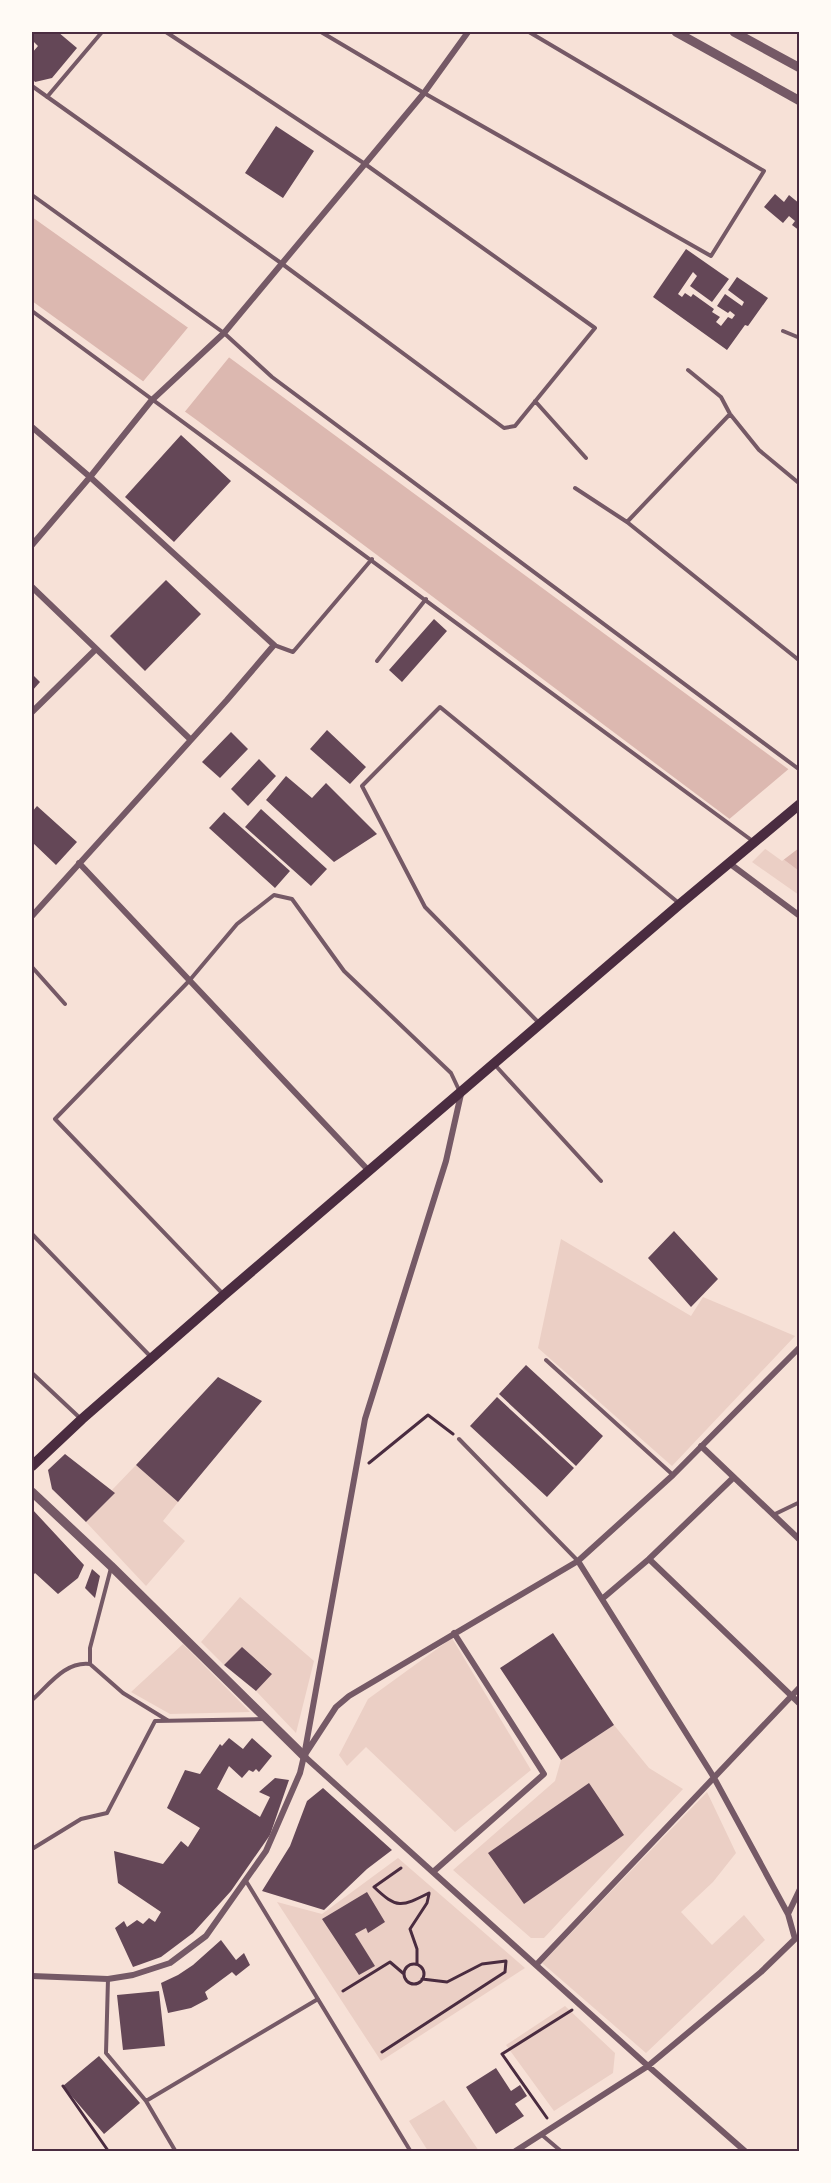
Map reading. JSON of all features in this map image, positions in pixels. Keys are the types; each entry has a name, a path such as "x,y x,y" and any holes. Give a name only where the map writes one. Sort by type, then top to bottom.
{"main road":[{"path":"32,1466 82,1419 224,1295 800,804"}],"street":[{"path":"32,545 154,398 224,333 424,93 468,32"},
{"path":"676,32 800,101"},
{"path":"734,32 800,68"},
{"path":"32,427 274,645 32,915"},
{"path":"32,587 191,740"},
{"path":"32,712 96,649"},
{"path":"79,863 369,1171"},
{"path":"729,863 800,916"},
{"path":"32,1976 108,1979 133,1975 170,1963 206,1936 266,1851 293,1790 304,1756 365,1419 446,1161 461,1094"},
{"path":"304,1756 336,1707 349,1696 578,1561 673,1475 800,1347"},
{"path":"701,1446 800,1540"},
{"path":"602,1599 649,1559 733,1478"},
{"path":"32,1492 111,1566 304,1756 648,2066 746,2151"},
{"path":"649,1559 800,1704"},
{"path":"514,2151 648,2066 797,1941 788,1914 713,1776 578,1561"},
{"path":"433,1872 544,1774 454,1633"},
{"path":"536,1965 800,1687"},
{"path":"788,1914 800,1889"}],"lane":[{"path":"47,97 102,32"},
{"path":"32,86 281,262 504,428 514,426 595,328 365,164 166,32"},
{"path":"321,32 711,256 764,171 529,32"},
{"path":"32,195 224,333 272,377 800,770"},
{"path":"32,311 154,398 754,842"},
{"path":"783,331 800,338"},
{"path":"688,370 721,397 730,414 759,450 800,484"},
{"path":"536,401 586,458"},
{"path":"627,522 730,414"},
{"path":"575,488 627,522 800,661"},
{"path":"274,645 293,652 372,559"},
{"path":"377,661 426,599"},
{"path":"540,1025 425,907 362,786 440,707 680,904"},
{"path":"224,1295 55,1119 189,981 237,924 274,896 292,899 344,971 451,1073 461,1094"},
{"path":"32,967 65,1004"},
{"path":"495,1064 601,1181"},
{"path":"32,1234 153,1359"},
{"path":"546,1360 673,1475"},
{"path":"32,1373 82,1419"},
{"path":"459,1438 578,1561"},
{"path":"773,1515 800,1502"},
{"path":"90,1664 90,1648 111,1566"},
{"path":"32,1700 67,1668 78,1663 90,1664 123,1693 168,1720"},
{"path":"32,1849 81,1819 107,1813 155,1721 267,1719"},
{"path":"246,1881 411,2151"},
{"path":"108,1979 106,2053 146,2101 176,2151"},
{"path":"146,2101 318,1999"},
{"path":"542,2134 562,2151"}],"path":[{"path":"367,1464 428,1415 459,1438"},
{"path":"401,1868 374,1887 390,1902 406,1905 429,1893 427,1903 410,1929 417,1949 417,1964 425,1972 421,1983 410,1985 403,1977 406,1966 417,1964"},
{"path":"382,2052 505,1972 506,1961 482,1964 447,1982 422,1979"},
{"path":"343,1991 390,1962 404,1974"},
{"path":"553,2127 502,2054 580,2004"},
{"path":"63,2086 109,2151"}],"shaded area":[{"path":"32,217 211,344 799,777 799,871 198,421 32,301"},
{"path":"767,847 799,871 799,895 752,862"},
{"path":"561,1239 691,1316 703,1297 795,1336 672,1466 538,1348"},
{"path":"136,1465 178,1502 163,1521 185,1541 146,1586 86,1522 114,1494 112,1490"},
{"path":"240,1597 314,1661 296,1733 256,1691 272,1673 242,1648 224,1665 201,1642"},
{"path":"452,1638 531,1770 455,1832 366,1747 347,1766 339,1755 368,1699"},
{"path":"183,1644 250,1712 170,1714 131,1692"},
{"path":"614,1725 649,1768 683,1789 544,1938 531,1938 453,1870 555,1781 561,1760"},
{"path":"707,1792 736,1853 713,1882 681,1912 712,1945 744,1915 765,1940 646,2053 542,1963"},
{"path":"398,1858 525,1968 381,2061 277,1902 322,1914"},
{"path":"565,2006 615,2053 613,2073 554,2111 506,2045"},
{"path":"444,2100 479,2151 428,2151 409,2121"}],"pier":[{"path":"190,325 231,355 183,414 141,384"},
{"path":"791,767 800,773 799,848 782,861 727,821"}],"building":[{"path":"32,32 58,32 77,48 52,78 35,82 32,78 32,53 38,46 32,40"},
{"path":"276,126 314,151 283,198 245,173"},
{"path":"775,194 784,202 789,195 800,204 800,231 792,225 795,221 789,216 783,223 764,207"},
{"path":"686,249 729,279 712,302 690,286 697,276 693,272 678,294 682,297 685,293 691,297 693,294 714,309 712,312 720,317 716,322 721,326 728,317 732,319 735,315 717,306 725,294 742,306 744,302 728,290 737,277 768,298 727,350 653,297"},
{"path":"181,435 231,481 174,542 125,497"},
{"path":"166,580 201,614 145,671 110,636"},
{"path":"434,619 447,631 402,682 389,670"},
{"path":"32,674 40,682 32,691"},
{"path":"327,730 366,767 350,784 310,749"},
{"path":"231,732 248,749 220,778 202,762"},
{"path":"259,759 276,776 248,806 231,789"},
{"path":"286,776 312,798 326,783 377,834 334,862 266,800"},
{"path":"37,806 77,842 56,865 32,842 32,812"},
{"path":"261,809 327,869 311,886 245,827"},
{"path":"224,812 290,871 275,888 209,828"},
{"path":"674,1231 718,1279 691,1307 648,1258"},
{"path":"526,1365 603,1436 576,1466 499,1394"},
{"path":"218,1377 262,1401 178,1502 136,1465"},
{"path":"497,1397 574,1468 547,1497 470,1426"},
{"path":"65,1454 115,1493 86,1522 52,1489 48,1470"},
{"path":"32,1509 84,1565 78,1578 58,1594 35,1573 32,1577"},
{"path":"92,1569 100,1576 95,1598 85,1588"},
{"path":"553,1633 614,1725 561,1760 500,1668"},
{"path":"242,1647 272,1674 256,1691 224,1665"},
{"path":"229,1738 243,1749 252,1738 272,1756 259,1772 256,1769 253,1772 249,1770 242,1778 229,1766 217,1789 260,1817 270,1797 259,1792 275,1778 289,1780 270,1835 231,1891 193,1933 161,1957 133,1967 115,1928 124,1921 127,1927 137,1920 143,1924 149,1918 155,1922 161,1912 118,1883 114,1851 163,1864 181,1841 188,1847 200,1828 167,1808 185,1770 200,1774 220,1744 222,1746"},
{"path":"589,1783 624,1835 524,1904 488,1853"},
{"path":"323,1788 392,1850 367,1869 324,1910 262,1891 290,1846 307,1801"},
{"path":"367,1892 385,1922 368,1933 366,1928 355,1934 375,1966 359,1975 322,1919"},
{"path":"221,1940 236,1960 244,1953 250,1965 236,1976 232,1972 205,1992 208,1999 191,2008 168,2013 161,1983 193,1965"},
{"path":"159,1991 165,2046 123,2050 117,1995"},
{"path":"99,2056 140,2103 104,2134 63,2086"},
{"path":"496,2068 511,2091 520,2085 527,2096 515,2104 524,2116 496,2134 466,2087"}]}
